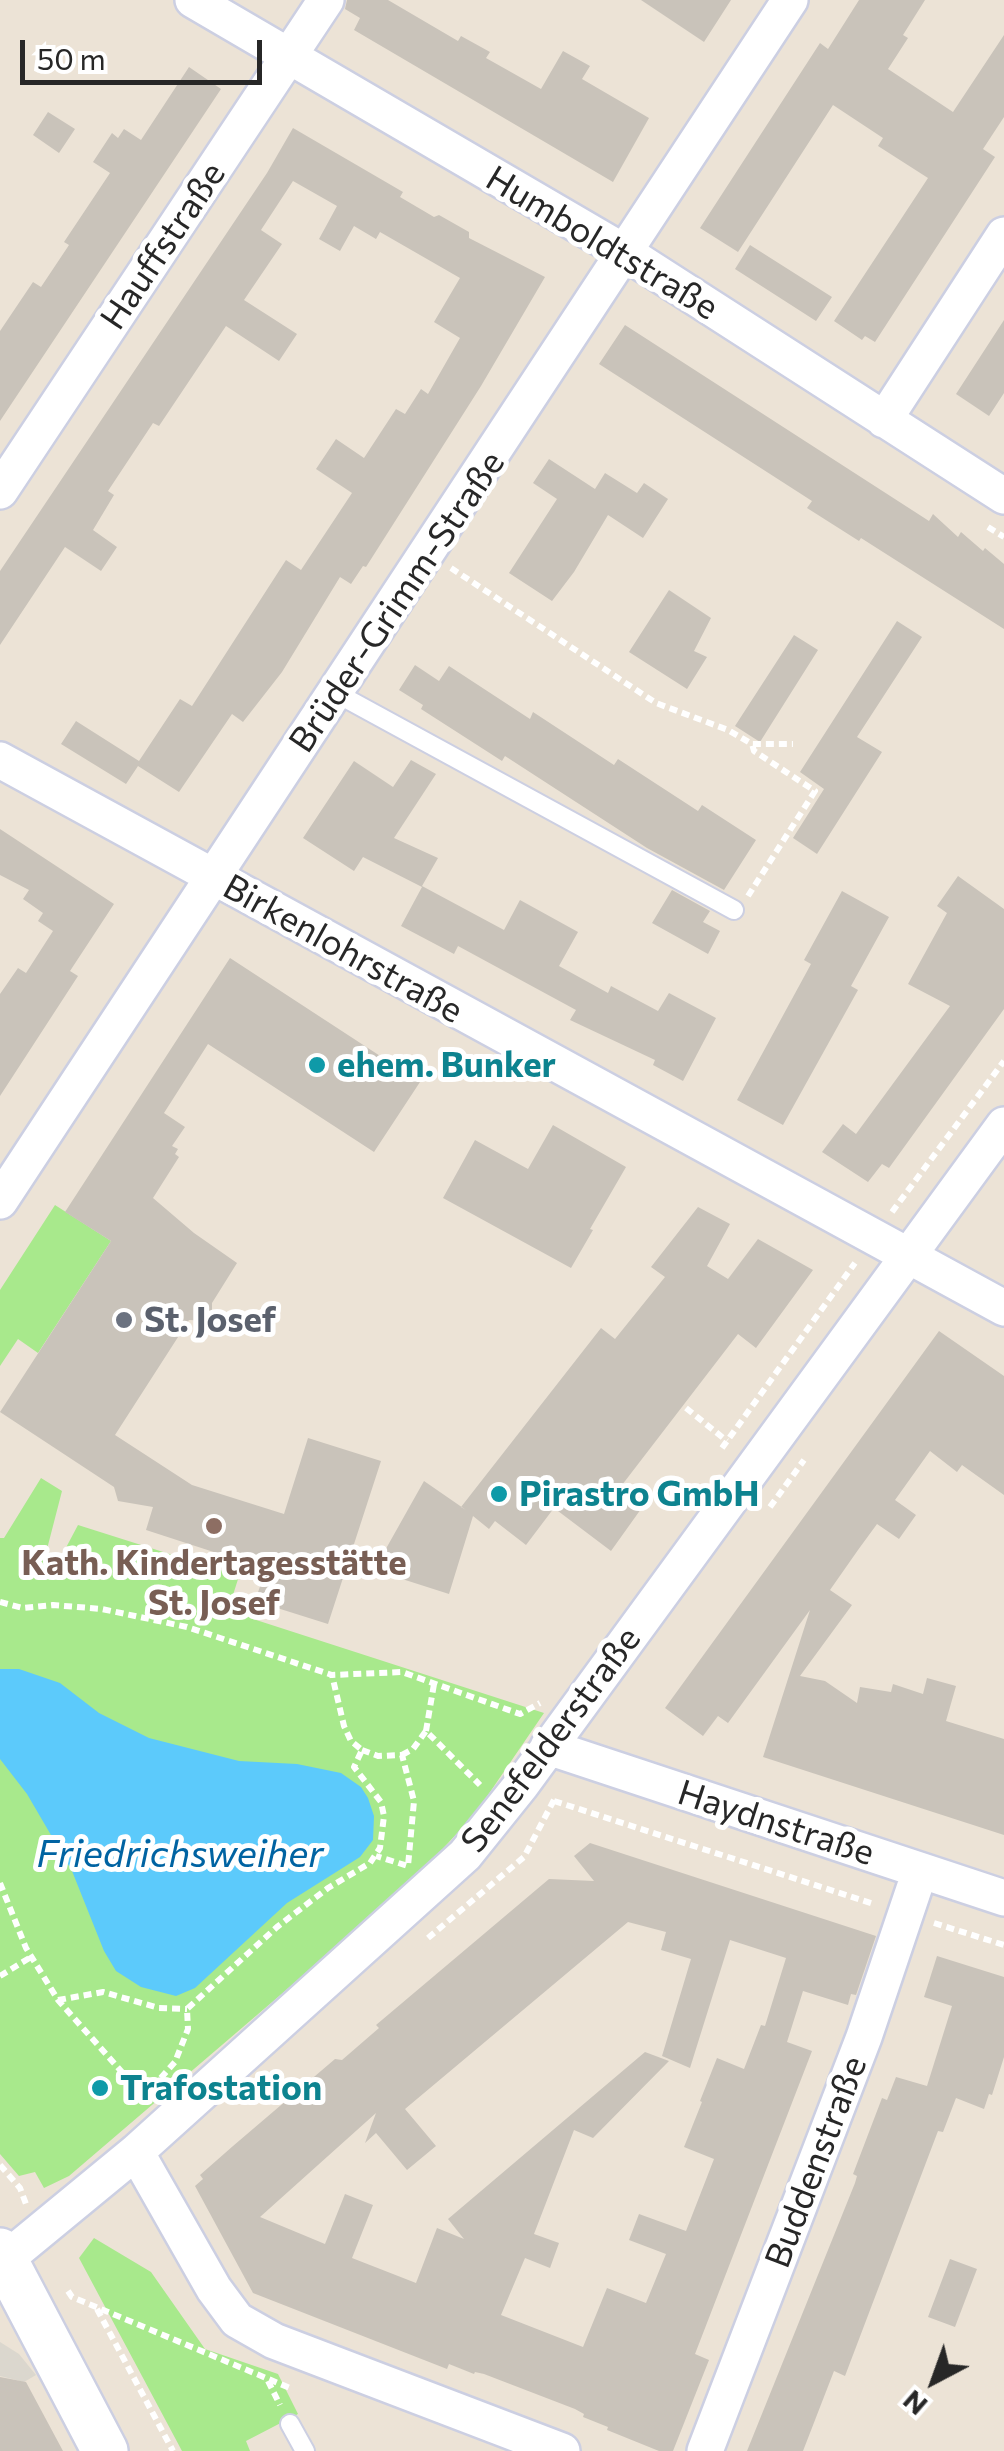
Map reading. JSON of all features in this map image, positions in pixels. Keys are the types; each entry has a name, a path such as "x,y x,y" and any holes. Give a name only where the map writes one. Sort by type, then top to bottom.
{"street":[{"name":"Humboldtstraße","path":"193,0 626,254 1004,496"},
{"name":"Hauffstraße","path":"0,491 326,0"},
{"name":"Brüder-Grimm-Straße","path":"0,1201 790,0"},
{"path":"884,420 1004,235"},
{"name":"Birkenlohrstraße","path":"0,760 1004,1308"},
{"name":"Senefelderstraße","path":"2,2258 136,2152 465,1855 548,1747 562,1700 909,1254 1004,1125"},
{"name":"Haydnstraße","path":"548,1747 1004,1898"},
{"name":"Buddenstraße","path":"705,2451 864,2038 920,1870"},
{"path":"136,2152 214,2289 237,2320 284,2344 562,2451"},
{"path":"2,2258 105,2451"}],"lane":[{"path":"336,693 734,910"},
{"path":"290,2424 305,2451"}],"path":[{"path":"429,554 656,703 728,730 752,744 793,744"},
{"path":"734,910 744,902 815,791 754,750 752,744"},
{"path":"716,1456 1004,1060"},
{"path":"686,1408 727,1441"},
{"path":"0,1602 23,1608 52,1605 102,1609 173,1624 332,1675 402,1672 520,1714 539,1703 562,1700"},
{"path":"332,1675 351,1741 378,1756 402,1756 412,1749 426,1731 434,1684"},
{"path":"529,1716 539,1703 562,1700"},
{"path":"426,1731 480,1785"},
{"path":"58,2000 103,1992 159,2008 187,2008 300,1908 376,1856 383,1838 384,1816 373,1788 354,1768 362,1750"},
{"path":"402,1756 414,1812 408,1866"},
{"path":"471,1798 490,1771"},
{"path":"554,1801 1004,1945"},
{"path":"394,1878 422,1852"},
{"path":"376,1856 408,1866"},
{"path":"0,1883 31,1957 58,2000 167,2124"},
{"path":"0,1976 31,1957"},
{"path":"144,2097 175,2062 188,2030 187,2008"},
{"path":"144,2097 185,2062"},
{"path":"0,2165 20,2188"},
{"path":"0,2186 12,2179"},
{"path":"63,2284 72,2298 290,2388"},
{"path":"96,2308 173,2451"}],"green space":[{"path":"55,1205 111,1241 38,1353 18,1339 0,1366 0,1290"},
{"path":"41,1478 62,1491 46,1553 61,1557 78,1525 239,1576 233,1595 255,1601 250,1618 544,1713 475,1814 410,1884 69,2176 44,2188 35,2172 19,2176 0,2154 0,1538 4,1538"},
{"path":"94,2238 151,2272 205,2349 278,2374 298,2414 246,2441 250,2451 182,2451 79,2258"}],"shaded area":[{"path":"0,2342 19,2354 36,2375 24,2382 0,2376"}],"water":[{"name":"Friedrichsweiher","path":"0,1669 19,1669 60,1683 99,1713 149,1738 239,1761 297,1764 341,1773 361,1787 368,1798 374,1816 373,1840 360,1857 287,1903 195,1988 176,1996 141,1987 116,1971 72,1871 27,1794 0,1759"}],"building":[{"path":"347,0 388,0 458,41 461,36 490,52 486,58 541,89 563,51 590,66 582,79 649,118 613,182 354,30 360,18 345,9"},
{"path":"641,0 731,0 704,42"},
{"path":"859,0 925,0 888,69 953,112 1004,35 1004,117 983,149 995,157 875,342 865,336 862,340 834,321 928,178 878,146 883,138 833,105 738,252 700,228 820,43 828,49"},
{"path":"189,67 221,89 0,421 0,331 33,282 41,287 69,245 64,242 110,173 93,162 112,133 118,138 124,129 141,140"},
{"path":"48,112 75,129 59,153 33,135"},
{"path":"293,128 403,192 400,197 469,232 469,238 545,277 366,567 351,584 340,577 282,672 243,722 232,714 179,792 138,766 126,784 61,744 76,721 139,761 180,699 192,706 286,560 301,570 352,493 316,469 336,439 364,458 396,409 405,414 421,389 428,394 460,338 434,322 460,278 380,232 376,239 354,226 340,251 319,239 337,206 293,181 261,230 282,244 244,300 297,334 279,361 226,326 159,426 153,423 108,491 114,495 93,530 117,547 101,571 65,547 0,645 0,571 267,173"},
{"path":"750,245 832,297 816,321 735,269"},
{"path":"1004,320 1004,393 989,416 956,394"},
{"path":"625,325 929,521 933,514 958,537 961,532 983,551 985,548 1004,564 1004,629 807,508 812,501 599,364"},
{"path":"549,459 595,489 605,473 637,493 644,483 668,499 643,538 608,515 552,601 509,573 557,499 533,483"},
{"path":"669,590 711,618 694,651 707,657 687,689 629,652"},
{"path":"897,621 922,637 857,737 882,752 817,854 793,838 824,789 800,772"},
{"path":"794,635 818,650 760,742 735,726"},
{"path":"415,665 439,681 449,666 530,719 533,712 614,765 618,759 698,811 702,805 756,840 724,890 647,848 505,756 502,761 421,709 423,705 399,690"},
{"path":"411,760 436,774 394,838 438,858 422,886 504,930 520,900 578,932 559,966 608,993 611,986 658,1011 669,993 716,1018 683,1081 653,1065 655,1060 570,1020 576,1010 458,946 454,954 401,926 422,887 363,857 354,871 303,838 354,761 393,787"},
{"path":"0,829 114,904 70,971 78,976 0,1096 0,994 18,968 26,973 53,931 38,921 43,913 23,899 29,890 0,875"},
{"path":"958,876 1004,909 1004,1009 889,1168 882,1164 868,1182 822,1152 843,1124 856,1134 950,1006 908,984 947,913 937,906"},
{"path":"672,890 710,911 703,922 720,931 708,954 652,923"},
{"path":"842,891 889,917 851,986 858,990 783,1125 737,1100 811,964 804,960"},
{"path":"230,958 420,1082 374,1152 208,1044 164,1113 185,1127 172,1146 178,1149 175,1154 179,1157 153,1198 237,1263 212,1303 212,1321 189,1320 115,1435 192,1485 284,1514 308,1438 381,1461 328,1624 255,1601 266,1569 146,1530 153,1507 118,1501 114,1487 0,1412 111,1241 65,1212"},
{"path":"553,1125 626,1167 571,1268 443,1198 475,1140 528,1169"},
{"path":"698,1207 730,1224 707,1266 728,1279 758,1239 813,1270 756,1348 738,1334 622,1485 646,1502 611,1551 554,1508 526,1545 495,1521 489,1529 473,1516 449,1594 374,1570 424,1481 461,1507 601,1328 615,1339 665,1277 651,1267"},
{"path":"939,1331 1004,1376 1004,1495 962,1465 957,1472 930,1451 895,1500 916,1515 899,1539 877,1524 858,1550 830,1590 852,1605 800,1676 825,1681 857,1703 860,1687 891,1692 893,1684 923,1694 927,1678 956,1686 946,1721 1004,1739 1004,1835 763,1757 810,1610 728,1723 718,1716 703,1736 665,1708"},
{"path":"590,1843 876,1936 856,1995 851,1994 848,2005 803,1991 787,2042 812,2051 695,2354 709,2360 673,2451 659,2451 607,2430 608,2427 583,2417 575,2409 484,2374 449,2364 447,2369 253,2293 195,2186 203,2179 200,2175 233,2146 335,2059 342,2060 379,2028 376,2025 549,1879 594,1881 574,1856","holes":["628,1922 666,1932 661,1950 691,1959 662,2056 690,2068 730,1940 786,1958 765,2026 761,2025 744,2069 717,2058 700,2101 684,2147 714,2159 686,2231 639,2214 629,2240 666,2254 646,2303 607,2288 583,2347 501,2315 525,2258 550,2268 559,2243 534,2234 574,2130 593,2138 669,2061 645,2052 448,2219 464,2239 437,2228 416,2283 352,2258 373,2205 345,2194 325,2244 260,2217 376,2113 365,2143 376,2133 407,2170 436,2146 405,2109"]},
{"path":"937,1956 1004,1977 1004,2057 992,2095 989,2094 984,2109 956,2098 943,2132 938,2131 845,2376 834,2371 803,2451 747,2451 855,2183 857,2176 853,2174 882,2098 887,2100 896,2077 927,2086 952,2006 924,1997"},
{"path":"950,2259 977,2269 955,2327 928,2317"},
{"path":"0,2377 26,2382 63,2451 0,2451"}],"place":[{"name":"ehem. Bunker","path":"317,1065"},
{"name":"St. Josef","path":"124,1320"},
{"name":"Pirastro GmbH","path":"499,1494"},
{"name":"Kath. Kindertagesstätte St. Josef","path":"214,1526"},
{"name":"Trafostation","path":"100,2088"}]}
